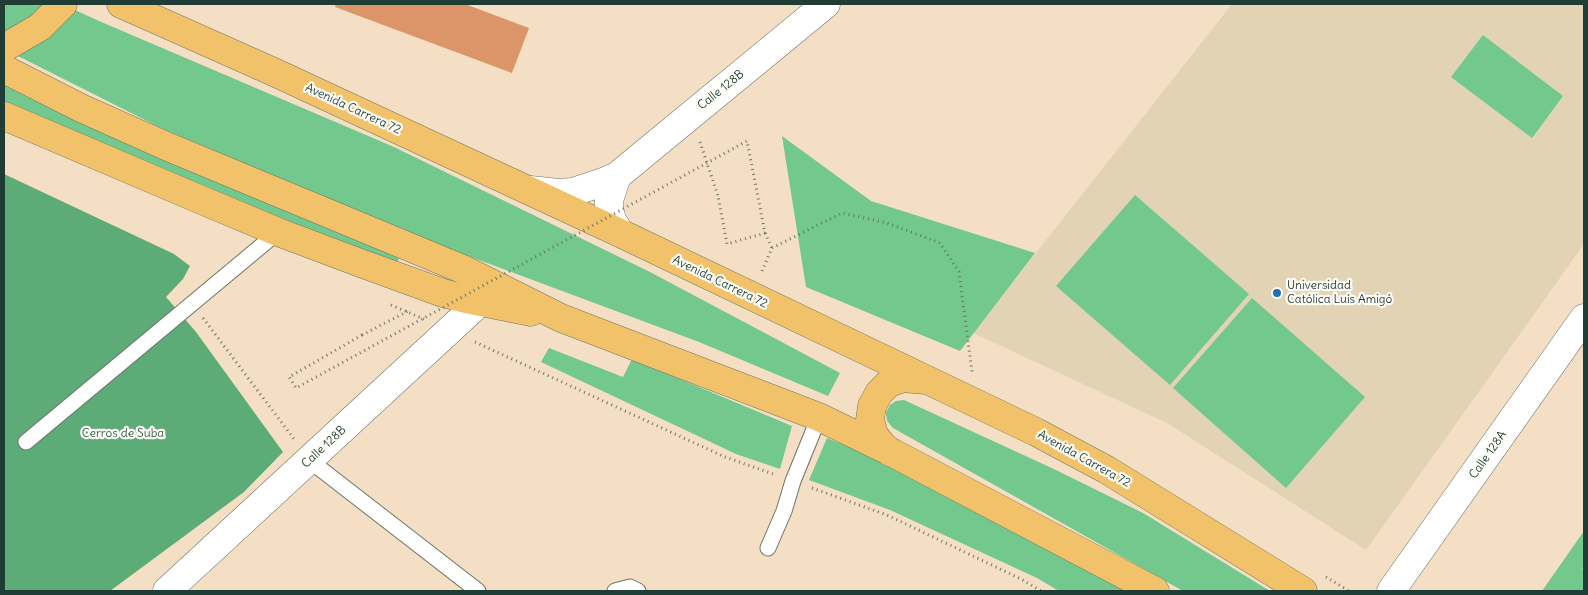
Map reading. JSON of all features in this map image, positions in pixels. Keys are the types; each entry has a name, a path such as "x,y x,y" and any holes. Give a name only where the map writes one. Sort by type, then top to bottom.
{"highway":[{"path":"4,48 40,27 63,4"},
{"name":"Avenida Carrera 72","path":"121,4 276,73 620,233 1036,432 1107,470 1303,591"},
{"path":"4,69 81,108 166,146 467,271 561,318 819,417 892,453 1156,591"},
{"path":"4,116 278,232 443,293 561,318"},
{"path":"892,453 882,446 874,435 870,420 872,406 878,392 889,383 903,378 929,381"}],"street":[{"name":"Calle 128B","path":"528,190 558,193 573,192 616,176 826,4"},
{"path":"616,176 609,200 609,209 612,220 620,233"},
{"name":"Calle 128B","path":"167,591 480,302"},
{"name":"Calle 128A","path":"1391,591 1584,318"}],"lane":[{"path":"26,442 278,232"},
{"path":"768,548 819,417"},
{"path":"309,460 478,591"},
{"path":"615,591 630,588 638,591"}],"path":[{"path":"690,115 718,196 727,244 765,233"},
{"path":"443,293 362,335 289,377 296,388 747,141 765,233 772,248"},
{"path":"761,273 772,248 842,213 887,223 940,243 959,272 973,373"},
{"path":"192,304 309,460"},
{"path":"390,304 506,355 725,457 887,515 1021,579 1041,591"}],"shaded area":[{"name":"Universidad Católica Luís Amigó","path":"1232,4 1584,4 1584,244 1366,550 1167,423 973,333"}],"green space":[{"path":"4,4 62,4 394,147 650,272 840,373 828,396 699,342 412,235 161,128 4,49"},
{"path":"1483,35 1563,96 1532,138 1451,77"},
{"path":"4,81 399,258 396,265 4,103"},
{"path":"782,136 871,201 1035,253 960,351 806,287"},
{"name":"Cerros de Suba","path":"4,174 174,254 190,266 183,279 166,297 196,332 283,452 244,492 110,591 4,591"},
{"path":"1135,195 1249,294 1170,385 1056,286"},
{"path":"1252,298 1365,397 1286,488 1173,388"},
{"path":"549,348 623,377 632,359 792,426 780,469 736,454 541,362"},
{"path":"904,400 1056,470 1143,513 1270,591 1183,591 893,428 887,421 886,412 890,405 896,401"},
{"path":"827,438 908,472 1078,563 1124,591 1059,591 1037,578 890,510 809,480"},
{"path":"1584,531 1584,566 1582,569 1584,570 1584,591 1542,591"}],"building":[{"path":"336,4 465,4 529,28 512,73 335,7"}],"place":[{"name":"Universidad Católica Luís Amigó","path":"1277,293"}]}
